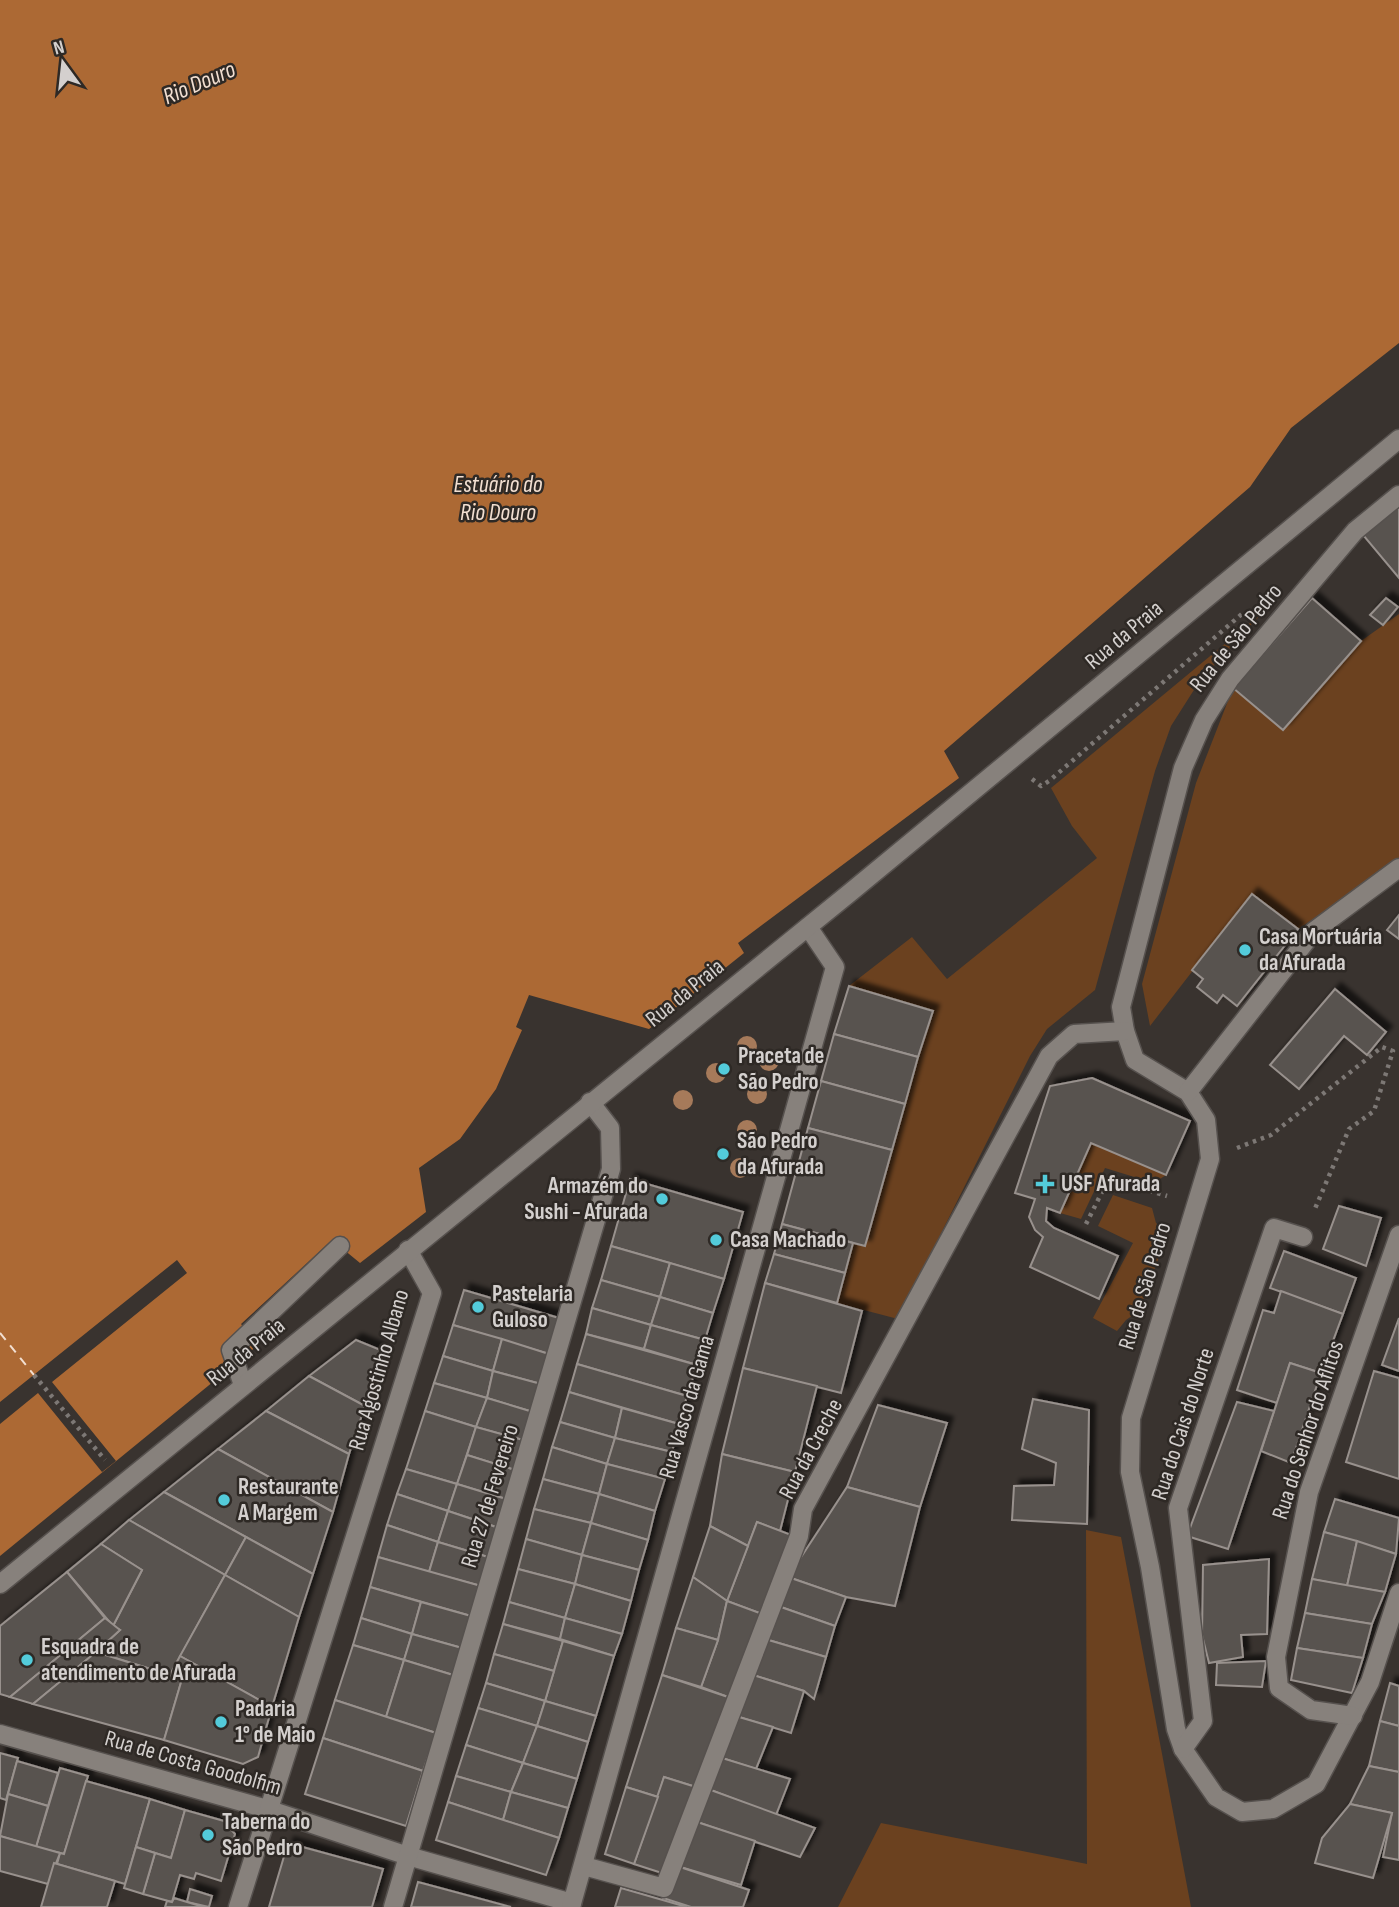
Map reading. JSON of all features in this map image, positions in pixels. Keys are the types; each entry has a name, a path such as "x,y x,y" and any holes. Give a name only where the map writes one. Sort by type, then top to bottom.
{"street":[{"name":"Rua da Praia","path":"0,1584 808,927 1399,439"},
{"name":"Rua de São Pedro","path":"1399,495 1355,531 1230,679 1203,720 1182,768 1121,1007 1125,1031 1135,1060 1188,1092 1206,1120 1210,1159 1131,1418 1130,1472 1150,1567 1176,1729 1184,1749 1216,1797 1242,1812 1273,1809 1316,1784 1370,1682 1399,1593"},
{"path":"1188,1092 1314,931 1399,868"},
{"name":"Rua Vasco da Gama","path":"572,1905 835,967 808,927"},
{"name":"Rua da Creche","path":"584,1866 664,1888 799,1536 803,1509 1049,1056 1074,1034 1125,1031"},
{"name":"Rua 27 de Fevereiro","path":"393,1907 611,1170 610,1128 590,1102"},
{"name":"Rua do Cais do Norte","path":"1184,1749 1203,1721 1178,1508 1274,1228 1303,1237"},
{"name":"Rua do Senhor do Aflitos","path":"1353,1716 1311,1710 1279,1688 1276,1657 1310,1492 1399,1235"},
{"path":"243,1385 232,1350 340,1245"},
{"name":"Rua Agostinho Albano","path":"238,1907 432,1293 408,1250"},
{"name":"Rua de Costa Goodolfim","path":"0,1734 267,1809 408,1856 572,1905"}],"path":[{"path":"1031,778 1041,786 1049,781 1250,607"},
{"path":"1271,1135 1382,1047 1393,1051 1374,1111 1349,1129 1303,1237"},
{"path":"1086,1224 1109,1178 1195,1205"},
{"path":"34,1375 123,1482"}],"shaded area":[{"path":"1262,613 1199,682 1171,726 1155,771 1095,990 1047,1029 1030,1056 898,1319 837,1303 853,1243 865,1246 932,1011 849,986 912,937 947,979 1097,858 1072,826 1051,788"},
{"path":"1399,614 1399,862 1298,929 1252,894 1150,1026 1142,984 1196,783 1233,688 1283,730 1361,641"},
{"path":"1091,1143 1166,1175 1154,1183 1105,1168 1081,1219 1060,1213"},
{"path":"1113,1195 1152,1208 1156,1223 1168,1233 1139,1311 1117,1331 1093,1318 1133,1243 1098,1226"},
{"path":"1086,1530 1121,1537 1191,1907 838,1907 881,1823 1087,1864"}],"water":[{"name":"Estuário do Rio Douro","path":"0,0 1399,0 1399,343 1291,428 1250,487 944,751 959,778 738,943 744,953 649,1029 529,995 516,1027 522,1030 496,1089 460,1139 419,1168 426,1212 360,1263 332,1240 241,1324 258,1345 0,1556"}],"pier":[{"path":"177,1260 187,1273 52,1382 116,1461 102,1472 38,1393 0,1424 0,1402"}],"building":[{"path":"1399,505 1399,578 1363,535"},
{"path":"1312,598 1361,641 1283,730 1233,688"},
{"path":"1386,598 1398,607 1383,625 1370,615"},
{"name":"Casa Mortuária da Afurada","path":"1252,894 1298,929 1237,1006 1223,995 1217,1003 1197,987 1203,979 1192,970"},
{"path":"1399,915 1399,939 1387,930"},
{"path":"849,986 933,1011 918,1057 834,1034"},
{"path":"1335,989 1386,1032 1367,1055 1344,1036 1299,1089 1270,1065"},
{"path":"834,1034 918,1057 905,1104 821,1081"},
{"name":"USF Afurada","path":"1092,1078 1190,1121 1166,1175 1091,1143 1060,1213 1047,1208 1046,1221 1054,1228 1118,1256 1099,1299 1030,1267 1043,1237 1035,1230 1029,1217 1035,1199 1015,1193 1050,1086"},
{"path":"821,1081 905,1104 892,1150 808,1128"},
{"path":"808,1128 892,1150 865,1246 782,1224"},
{"path":"630,1179 743,1212 724,1279 611,1246"},
{"path":"1339,1206 1381,1218 1366,1266 1323,1249"},
{"path":"782,1224 853,1243 845,1273 774,1254"},
{"path":"611,1246 670,1263 660,1297 601,1280"},
{"path":"1284,1251 1356,1278 1343,1314 1270,1288"},
{"path":"774,1254 845,1273 837,1303 765,1283"},
{"path":"670,1263 724,1279 713,1313 660,1297"},
{"path":"601,1280 660,1297 651,1325 592,1308"},
{"path":"765,1283 862,1311 841,1393 743,1368"},
{"path":"464,1290 559,1318 549,1354 453,1325"},
{"path":"1281,1291 1343,1314 1321,1373 1290,1363 1277,1403 1237,1390 1263,1310 1274,1313"},
{"path":"660,1297 713,1313 705,1340 651,1325"},
{"path":"592,1308 651,1325 644,1349 586,1334"},
{"path":"1399,1318 1399,1371 1382,1365"},
{"path":"453,1325 502,1339 493,1371 443,1356"},
{"path":"651,1325 705,1340 697,1365 644,1349"},
{"path":"586,1334 697,1365 687,1396 577,1364"},
{"path":"502,1339 549,1354 541,1384 493,1371"},
{"path":"356,1340 383,1351 365,1406 309,1376"},
{"path":"443,1356 493,1371 487,1398 434,1383"},
{"path":"1290,1363 1321,1373 1291,1463 1261,1451"},
{"path":"577,1364 687,1396 679,1424 569,1392"},
{"path":"743,1368 817,1386 795,1472 722,1454"},
{"path":"493,1371 541,1384 533,1412 487,1398"},
{"path":"1374,1371 1399,1378 1399,1479 1346,1462"},
{"path":"309,1376 365,1406 349,1454 266,1411"},
{"path":"434,1383 487,1398 476,1427 425,1411"},
{"path":"569,1392 622,1408 615,1438 560,1422"},
{"path":"487,1398 533,1412 523,1440 476,1427"},
{"path":"1033,1399 1089,1410 1087,1524 1012,1520 1014,1486 1054,1485 1056,1463 1022,1449"},
{"path":"1237,1402 1274,1411 1228,1549 1187,1536"},
{"path":"878,1405 947,1423 920,1507 847,1487"},
{"path":"622,1408 679,1424 672,1452 615,1438"},
{"path":"266,1411 349,1454 333,1512 218,1449"},
{"path":"425,1411 476,1427 457,1484 406,1469"},
{"path":"560,1422 615,1438 607,1464 552,1447"},
{"path":"476,1427 523,1440 515,1470 467,1455"},
{"path":"615,1438 672,1452 665,1479 607,1464"},
{"path":"552,1447 607,1464 599,1494 543,1479"},
{"path":"218,1449 333,1512 313,1574 164,1492"},
{"path":"722,1454 795,1472 780,1531 757,1522 748,1546 710,1526"},
{"path":"467,1455 515,1470 506,1499 457,1484"},
{"path":"607,1464 665,1479 655,1511 599,1494"},
{"path":"406,1469 457,1484 448,1511 397,1494"},
{"path":"543,1479 599,1494 591,1523 534,1509"},
{"path":"457,1484 506,1499 496,1527 448,1511"},
{"path":"847,1487 920,1507 895,1606 846,1597 788,1577"},
{"path":"164,1492 246,1537 225,1575 129,1520"},
{"path":"397,1494 448,1511 438,1542 387,1525"},
{"path":"599,1494 655,1511 648,1540 591,1523"},
{"path":"1335,1499 1399,1518 1396,1554 1324,1532"},
{"path":"534,1509 591,1523 582,1555 526,1539"},
{"path":"448,1511 496,1527 488,1557 438,1542"},
{"path":"129,1520 225,1575 170,1675 96,1652 120,1630 113,1626 142,1570 101,1544"},
{"path":"757,1522 794,1536 765,1615 727,1601"},
{"path":"591,1523 648,1540 639,1570 582,1555"},
{"path":"387,1525 438,1542 429,1572 378,1557"},
{"path":"710,1526 748,1546 727,1601 693,1577"},
{"path":"1324,1532 1357,1541 1347,1586 1312,1579"},
{"path":"246,1537 313,1574 299,1617 225,1575"},
{"path":"526,1539 582,1555 575,1584 518,1569"},
{"path":"1357,1541 1396,1554 1385,1592 1347,1586"},
{"path":"438,1542 488,1557 481,1586 429,1572"},
{"path":"101,1544 142,1570 113,1626 67,1572"},
{"path":"582,1555 639,1570 631,1601 575,1584"},
{"path":"378,1557 481,1586 471,1616 370,1587"},
{"path":"1269,1559 1267,1634 1241,1635 1243,1657 1209,1663 1202,1635 1203,1565"},
{"path":"518,1569 575,1584 565,1618 509,1602"},
{"name":"Esquadra de atendimento de Afurada","path":"67,1572 105,1618 10,1697 0,1694 0,1626"},
{"path":"225,1575 299,1617 272,1707 180,1656"},
{"path":"693,1577 727,1601 718,1640 676,1628"},
{"path":"788,1577 846,1597 835,1626 778,1606"},
{"path":"1312,1579 1385,1592 1372,1624 1305,1613"},
{"path":"575,1584 631,1601 622,1634 565,1618"},
{"path":"370,1587 421,1602 412,1634 361,1618"},
{"path":"727,1601 765,1615 728,1697 701,1687 718,1640"},
{"path":"421,1602 471,1616 462,1648 412,1634"},
{"path":"509,1602 565,1618 560,1639 503,1624"},
{"path":"778,1606 835,1626 826,1657 765,1639"},
{"path":"1305,1613 1372,1624 1363,1658 1297,1648"},
{"path":"105,1618 120,1630 96,1652 33,1704 10,1697"},
{"path":"361,1618 412,1634 404,1660 353,1645"},
{"path":"565,1618 622,1634 614,1656 560,1639"},
{"path":"503,1624 563,1641 554,1671 494,1654"},
{"path":"676,1628 718,1640 701,1687 662,1675"},
{"path":"412,1634 462,1648 453,1675 404,1660"},
{"path":"765,1639 826,1657 814,1699 804,1691 753,1675"},
{"path":"563,1641 614,1656 596,1716 545,1701"},
{"path":"353,1645 404,1660 386,1717 335,1700"},
{"path":"1297,1648 1363,1658 1352,1693 1291,1680"},
{"path":"96,1652 182,1679 164,1740 33,1704"},
{"path":"494,1654 554,1671 545,1701 486,1683"},
{"path":"180,1656 272,1707 258,1757 243,1764 164,1740 182,1679 170,1675"},
{"path":"404,1660 453,1675 436,1733 386,1717"},
{"path":"1266,1661 1262,1687 1216,1685 1217,1663"},
{"path":"662,1675 728,1697 699,1788 664,1777 658,1797 626,1787"},
{"path":"753,1675 804,1691 791,1733 739,1717"},
{"path":"486,1683 545,1701 537,1726 478,1708"},
{"path":"1390,1683 1399,1686 1399,1726 1380,1721"},
{"path":"335,1700 436,1733 423,1771 323,1738"},
{"path":"545,1701 596,1716 588,1742 537,1726"},
{"path":"478,1708 537,1726 523,1763 466,1745"},
{"path":"739,1717 773,1727 756,1769 722,1758"},
{"path":"1380,1721 1399,1726 1399,1772 1369,1766"},
{"path":"537,1726 588,1742 577,1779 523,1763"},
{"path":"323,1738 423,1771 406,1826 305,1794"},
{"path":"466,1745 523,1763 511,1792 456,1776"},
{"path":"0,1753 18,1758 6,1800 0,1798"},
{"path":"722,1758 790,1779 776,1815 708,1789"},
{"path":"17,1761 58,1773 48,1806 8,1794"},
{"path":"523,1763 577,1779 568,1808 511,1792"},
{"path":"1369,1766 1399,1772 1399,1860 1383,1857 1392,1813 1350,1804"},
{"path":"60,1768 88,1776 64,1854 36,1847"},
{"path":"456,1776 511,1792 503,1820 448,1802"},
{"path":"664,1777 699,1788 668,1875 634,1864"},
{"path":"86,1781 150,1799 125,1884 57,1864 60,1853 64,1854"},
{"path":"626,1787 658,1797 634,1864 605,1854"},
{"path":"708,1789 815,1828 800,1857 694,1821"},
{"path":"511,1792 568,1808 559,1838 503,1820"},
{"path":"8,1794 48,1806 36,1847 0,1836"},
{"path":"150,1799 185,1810 171,1858 136,1847"},
{"path":"448,1802 559,1838 546,1875 436,1840"},
{"path":"1350,1804 1392,1813 1373,1878 1315,1863 1322,1838"},
{"path":"185,1810 224,1821 235,1834 221,1881 196,1873 194,1879 180,1875 172,1902 143,1894 155,1853 171,1858"},
{"path":"694,1821 755,1841 741,1885 677,1866"},
{"path":"0,1836 60,1853 48,1884 0,1871"},
{"path":"288,1843 383,1869 372,1907 269,1907"},
{"path":"136,1847 155,1853 143,1894 124,1888"},
{"path":"54,1863 115,1881 107,1907 41,1907"},
{"path":"677,1866 749,1890 743,1907 691,1907 663,1898"},
{"path":"418,1882 511,1907 411,1907"},
{"path":"621,1888 687,1907 615,1907"},
{"path":"190,1889 212,1896 209,1907 187,1902"},
{"path":"174,1898 204,1907 165,1907 167,1901 172,1902"}],"ferry route":[{"path":"0,1333 34,1375"}],"place":[{"name":"Casa Mortuária da Afurada","path":"1245,950"},
{"name":"Praceta de São Pedro","path":"724,1069"},
{"name":"São Pedro da Afurada","path":"723,1154"},
{"name":"USF Afurada","path":"1045,1184"},
{"name":"Armazém do Sushi - Afurada","path":"662,1199"},
{"name":"Casa Machado","path":"716,1240"},
{"name":"Pastelaria Guloso","path":"478,1307"},
{"name":"Restaurante A Margem","path":"224,1500"},
{"name":"Esquadra de atendimento de Afurada","path":"27,1660"},
{"name":"Padaria 1° de Maio","path":"221,1722"},
{"name":"Taberna do São Pedro","path":"208,1835"}],"water label":[{"name":"Rio Douro","path":"199,83"}]}
